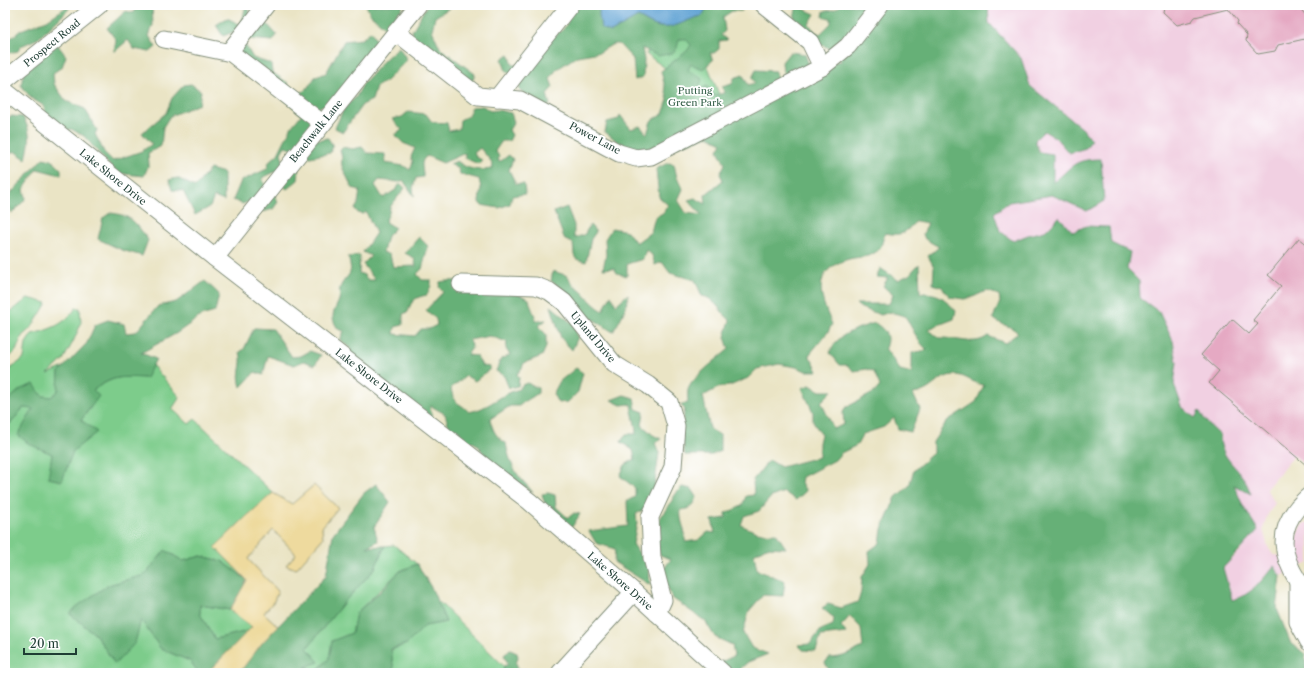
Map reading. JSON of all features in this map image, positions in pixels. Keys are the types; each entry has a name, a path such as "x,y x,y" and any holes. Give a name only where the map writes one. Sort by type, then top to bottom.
{"street":[{"name":"Prospect Road","path":"5,80 99,5"},
{"path":"229,52 266,5"},
{"name":"Beachwalk Lane","path":"215,258 322,122 418,5"},
{"path":"497,98 570,5"},
{"path":"764,5 810,42 822,67"},
{"name":"Power Lane","path":"396,32 478,96 520,100 620,153 636,158 651,156 822,67 848,46 880,5"},
{"path":"164,39 229,52 322,122"},
{"name":"Lake Shore Drive","path":"5,91 215,258 528,501 634,592 723,673"},
{"name":"Upland Drive","path":"461,284 536,286 549,291 564,302 614,364 648,385 669,402 676,426 673,466 650,518 652,558 663,600 657,613"},
{"path":"1309,496 1291,516 1285,531 1284,545 1286,558 1304,577 1298,622 1309,642"},
{"path":"560,673 634,592"}],"shaded area":[{"path":"988,5 1309,5 1309,476 1306,477 1302,473 1305,466 1294,456 1266,489 1275,503 1267,516 1263,529 1268,547 1273,555 1294,557 1296,536 1304,523 1309,523 1309,563 1281,576 1273,567 1245,596 1232,600 1223,568 1241,550 1243,506 1234,484 1250,493 1243,479 1227,461 1219,444 1220,435 1208,424 1199,412 1195,418 1182,407 1173,384 1177,362 1159,312 1140,298 1139,281 1127,269 1130,252 1111,243 1086,226 1073,232 1045,231 1028,235 1013,241 1000,231 994,213 1009,202 1052,195 1087,211 1104,201 1102,186 1053,184 1035,140 1043,131 1056,138 1069,153 1071,119 1030,86 1021,58 989,23"}],"green space":[{"path":"137,5 152,5 153,25 149,36 156,47 150,52 134,49 128,40 114,52 116,40 107,28 126,11 134,13"},
{"path":"246,5 248,5 250,14 265,22 277,35 273,41 249,39 241,29 223,36 216,25 227,18 241,25"},
{"path":"366,5 403,5 399,19 385,27 370,14"},
{"path":"427,5 451,5 451,7 435,17 432,30 440,48 475,74 471,83 416,43 412,31"},
{"path":"575,5 600,5 599,14 611,32 638,17 656,26 667,27 702,16 706,9 705,5 740,5 742,11 732,11 723,17 725,31 721,35 727,40 719,41 719,49 714,53 710,53 713,60 703,69 691,64 688,70 702,79 698,90 707,86 714,95 725,93 722,87 732,84 734,78 743,75 748,85 755,83 752,78 756,70 775,71 779,83 790,78 783,72 782,62 790,52 805,54 809,65 842,61 827,47 814,42 793,21 797,6 815,14 809,24 815,32 820,34 831,23 831,18 823,17 824,11 833,10 840,5 988,5 989,23 1021,58 1030,86 1083,129 1091,140 1086,148 1069,153 1056,138 1044,131 1035,140 1039,152 1053,154 1053,183 1069,168 1079,162 1084,160 1101,159 1104,201 1087,211 1052,195 1009,202 994,213 1000,231 1013,241 1028,235 1045,231 1059,217 1073,232 1086,226 1109,227 1111,243 1130,252 1127,269 1139,281 1140,298 1159,312 1173,341 1177,362 1174,384 1182,407 1195,418 1199,411 1208,424 1220,435 1220,442 1225,454 1244,479 1251,494 1234,485 1243,506 1258,530 1223,568 1232,600 1245,595 1250,591 1274,566 1281,576 1277,609 1291,644 1305,653 1306,669 1309,673 831,673 825,663 828,658 843,656 863,647 861,628 850,616 841,626 846,633 821,636 816,651 803,650 798,645 810,644 821,630 833,625 834,618 822,608 828,604 841,608 858,602 861,592 862,577 870,564 869,551 880,543 882,529 896,497 909,486 914,470 933,453 933,442 947,421 976,402 984,385 959,375 944,378 920,393 913,394 920,409 911,432 898,429 894,418 884,427 863,434 857,445 841,453 835,460 802,477 801,483 806,491 796,500 784,492 771,497 759,511 744,516 741,525 758,532 776,533 786,548 766,547 754,554 757,570 785,581 783,596 763,595 749,611 743,633 752,648 768,654 748,662 735,673 727,669 721,662 734,656 732,645 715,637 705,621 672,598 661,573 671,559 660,555 656,540 661,527 659,518 666,511 675,494 682,487 692,489 697,497 693,505 687,509 681,510 681,514 685,533 685,542 699,540 708,532 715,533 712,520 726,518 726,513 742,506 746,496 754,495 753,480 769,460 781,467 819,457 819,443 821,434 813,422 813,412 802,388 810,385 820,391 832,391 821,402 834,429 844,424 843,413 845,408 875,392 880,386 874,372 867,369 854,371 847,365 840,365 830,353 837,341 848,333 875,323 886,333 887,340 885,348 900,370 912,373 912,353 927,350 919,341 905,316 890,312 881,315 861,308 856,304 889,304 893,295 883,286 888,278 877,277 880,268 898,280 909,275 919,264 920,293 932,294 941,297 956,311 954,319 928,329 939,338 977,341 988,336 1005,343 1018,333 1012,328 999,323 993,318 1000,302 999,295 986,291 964,299 950,297 942,287 933,284 934,267 928,256 939,247 925,239 923,234 928,223 916,221 902,233 885,233 880,248 877,252 869,256 849,259 837,264 828,270 823,277 821,285 822,294 827,314 832,324 828,332 809,355 818,371 806,371 796,367 779,364 757,369 748,378 732,385 718,388 703,396 710,429 720,435 720,451 712,455 685,455 681,429 685,409 680,405 688,403 688,390 694,380 729,349 725,337 730,320 714,302 702,296 695,280 670,273 662,262 655,265 652,255 646,250 643,259 627,264 627,276 617,273 614,268 603,269 606,255 605,239 612,228 627,231 636,243 651,232 655,217 663,213 668,205 659,197 656,169 668,163 674,164 677,178 683,189 678,200 686,213 702,215 688,200 695,198 706,204 705,195 723,180 720,174 725,164 718,150 722,143 708,136 660,151 641,153 633,152 625,148 605,132 607,122 619,119 620,115 631,129 640,126 647,134 651,121 663,114 668,100 661,71 687,51 691,45 686,39 679,39 677,48 673,53 658,56 642,48 644,60 643,77 635,80 633,59 619,44 613,44 600,52 577,56 556,70 550,79 553,87 547,94 550,105 531,110 530,96 520,91 519,80 506,71 502,59 509,54 513,65 528,65 537,61 550,37 565,28"},
{"path":"68,6 69,9 39,38 21,46 18,51 5,54 5,37 11,38 21,30 47,20"},
{"path":"371,31 379,46 329,105 321,106 310,117 318,140 328,138 333,146 330,153 310,157 295,149 285,146 281,153 284,164 299,170 298,180 287,189 282,185 279,170 262,178 278,202 273,209 263,212 263,205 258,199 242,204 233,200 241,181 267,169 269,162 278,154 292,126 301,115 240,55 241,47 246,46 253,58 271,64 272,72 288,83 288,92 297,94 308,88 315,77 326,73 344,41 362,39"},
{"name":"Putting Green Park","path":"659,32 695,34 720,97 657,141 676,76 646,54"},
{"path":"57,44 66,56 62,67 53,73 54,84 66,101 85,109 97,130 95,134 104,152 113,161 142,151 152,144 142,133 166,113 172,98 184,85 191,84 201,91 199,104 170,116 163,127 161,146 148,153 149,164 144,176 116,173 84,136 71,129 57,135 47,128 44,106 31,98 21,85 27,60"},
{"path":"399,47 407,60 386,81 376,87 372,100 362,105 343,132 335,128 344,108 356,97 363,84 385,59"},
{"path":"483,106 490,111 497,110 511,113 514,122 509,130 512,135 509,141 502,141 495,151 499,156 498,161 501,161 509,155 513,159 509,170 516,184 524,184 525,194 512,196 510,204 499,208 481,205 479,202 481,188 479,179 460,174 459,169 450,164 457,161 473,169 492,169 493,166 490,160 480,148 474,153 476,157 482,160 478,164 465,158 465,153 443,163 427,156 424,158 422,163 423,177 416,178 413,188 414,196 403,180 399,182 379,180 375,185 383,198 397,189 401,184 405,188 390,207 385,222 395,228 387,236 383,252 390,255 393,267 416,266 414,258 405,253 419,237 428,246 422,269 417,274 422,280 431,280 431,286 427,295 412,302 408,312 403,314 403,325 395,327 394,334 415,336 421,329 429,329 437,325 436,319 426,310 443,292 439,287 440,282 449,281 460,281 485,285 520,295 529,299 536,321 546,320 538,326 546,334 546,347 542,356 524,363 517,374 519,378 518,386 509,388 504,376 496,371 501,359 510,355 506,349 507,342 490,336 469,340 472,348 467,355 477,356 482,366 490,367 490,369 475,381 466,376 451,388 455,401 469,412 488,405 506,394 519,389 522,385 527,383 538,388 538,393 519,406 510,406 490,419 495,433 506,443 516,473 533,493 486,458 478,445 450,430 445,414 431,406 430,410 433,418 368,372 364,362 350,357 350,348 340,340 344,331 338,329 333,317 339,300 340,288 342,283 349,275 351,269 348,257 360,255 359,273 364,275 368,280 375,280 363,264 371,256 363,252 376,233 366,212 363,214 358,213 355,209 358,204 360,190 352,188 343,168 340,150 342,147 352,149 362,147 367,153 385,154 385,163 404,166 410,170 413,162 411,157 415,148 403,143 395,135 402,130 392,119 402,117 408,112 426,114 432,122 447,123 449,131 459,129 460,120 468,116 472,107"},
{"path":"11,116 23,117 28,128 29,143 26,159 14,151 5,157 5,119"},
{"path":"43,158 52,160 61,169 61,175 37,169 24,189 26,199 12,213 5,200"},
{"path":"210,169 224,173 224,201 214,197 210,207 195,215 183,191 172,190 169,180 177,178 195,187"},
{"path":"567,207 574,225 574,238 584,235 590,225 596,232 591,239 586,262 576,259 574,255 573,243 565,240 554,212"},
{"path":"110,213 129,218 140,229 148,240 142,256 122,250 98,239 103,218"},
{"path":"553,271 568,276 574,285 603,311 611,295 616,305 628,294 625,309 613,332 585,314 573,302 566,291 551,281"},
{"path":"205,281 219,294 215,312 201,316 177,333 141,353 156,359 146,378 130,377 113,379 93,390 99,396 81,420 97,432 73,451 62,481 48,478 52,454 29,444 18,435 33,409 23,408 12,422 5,426 5,403 21,389 34,384 42,396 51,397 58,391 59,372 87,343 95,325 108,320 124,324 126,333 136,332 158,306 176,302"},
{"path":"28,298 47,303 32,327 22,336 16,351 5,362 5,321 8,317 5,319 5,304 12,311"},
{"path":"551,306 574,325 578,337 572,350 561,338"},
{"path":"76,308 80,308 81,324 63,360 48,374 64,367 59,372 58,391 51,397 42,396 21,389 5,403 5,371 13,367 24,358 26,343 32,334 57,326 67,319"},
{"path":"254,328 273,329 292,357 301,356 310,351 321,355 315,365 304,361 294,365 268,356 263,375 255,372 241,387 239,377 241,361 240,352 244,349"},
{"path":"152,365 180,397 172,409 189,424 195,419 273,493 215,547 247,580 222,561 201,556 183,561 166,551 145,575 108,585 70,614 96,635 115,664 141,620 161,649 190,661 199,673 5,673 5,426 12,422 23,408 33,408 42,450 58,453 65,452 78,446 96,432 81,420 91,407 92,390 118,378 145,378"},
{"path":"576,368 583,373 578,392 568,402 558,403 553,394 560,381"},
{"path":"624,395 634,398 636,409 644,412 642,425 653,435 661,439 655,443 659,453 653,496 647,508 636,514 637,523 633,544 649,568 650,585 614,562 615,549 596,543 589,531 628,526 627,501 635,497 635,488 620,476 625,465 635,459 633,450 621,442 626,434 636,434 635,426 631,404 621,405 611,400"},
{"path":"376,484 390,502 374,527 378,541 367,547 385,546 374,570 345,601 307,648 319,662 305,667 318,670 329,659 332,641 352,633 356,613 381,591 400,571 417,564 432,589 446,622 425,626 407,644 391,649 394,673 239,673 262,643 326,576 333,534 364,493"},
{"path":"548,493 555,495 556,507 568,518 574,513 580,514 572,527 564,525 554,511 547,511 542,494"},
{"path":"394,545 417,564 400,571 356,613 352,633 332,641 329,659 317,670 304,667 315,656 307,648 345,601 374,570 385,546"},
{"path":"165,550 183,561 201,556 222,561 247,580 230,610 200,605 200,614 215,639 248,631 207,673 199,673 190,661 161,649 141,620 135,643 115,664 96,635 70,614 76,607 108,585 145,575"},
{"path":"436,599 504,666 503,673 394,673 391,650 407,644 425,626 446,622"},
{"path":"200,605 230,610 252,627 248,631 215,639 200,614"},
{"path":"510,650 517,653 518,657 516,663 520,673 503,673 504,666 508,664 504,655"}],"sand":[{"path":"314,485 338,508 322,527 323,538 296,569 286,565 296,554 273,530 248,559 278,591 274,601 264,613 278,626 262,643 239,673 207,673 252,627 230,610 247,580 215,547 273,493 292,504"}],"water":[{"path":"600,5 705,5 706,9 702,16 677,25 659,27 638,17 611,32 601,28 599,14"}],"building":[{"path":"1163,5 1297,5 1309,19 1309,38 1278,45 1275,51 1258,54 1246,41 1247,35 1237,24 1238,21 1228,9 1195,17 1192,21 1177,25 1163,12"},
{"path":"1299,238 1309,246 1309,461 1306,465 1209,383 1219,371 1201,355 1232,319 1249,334 1258,324 1253,320 1281,286 1268,275"}]}
